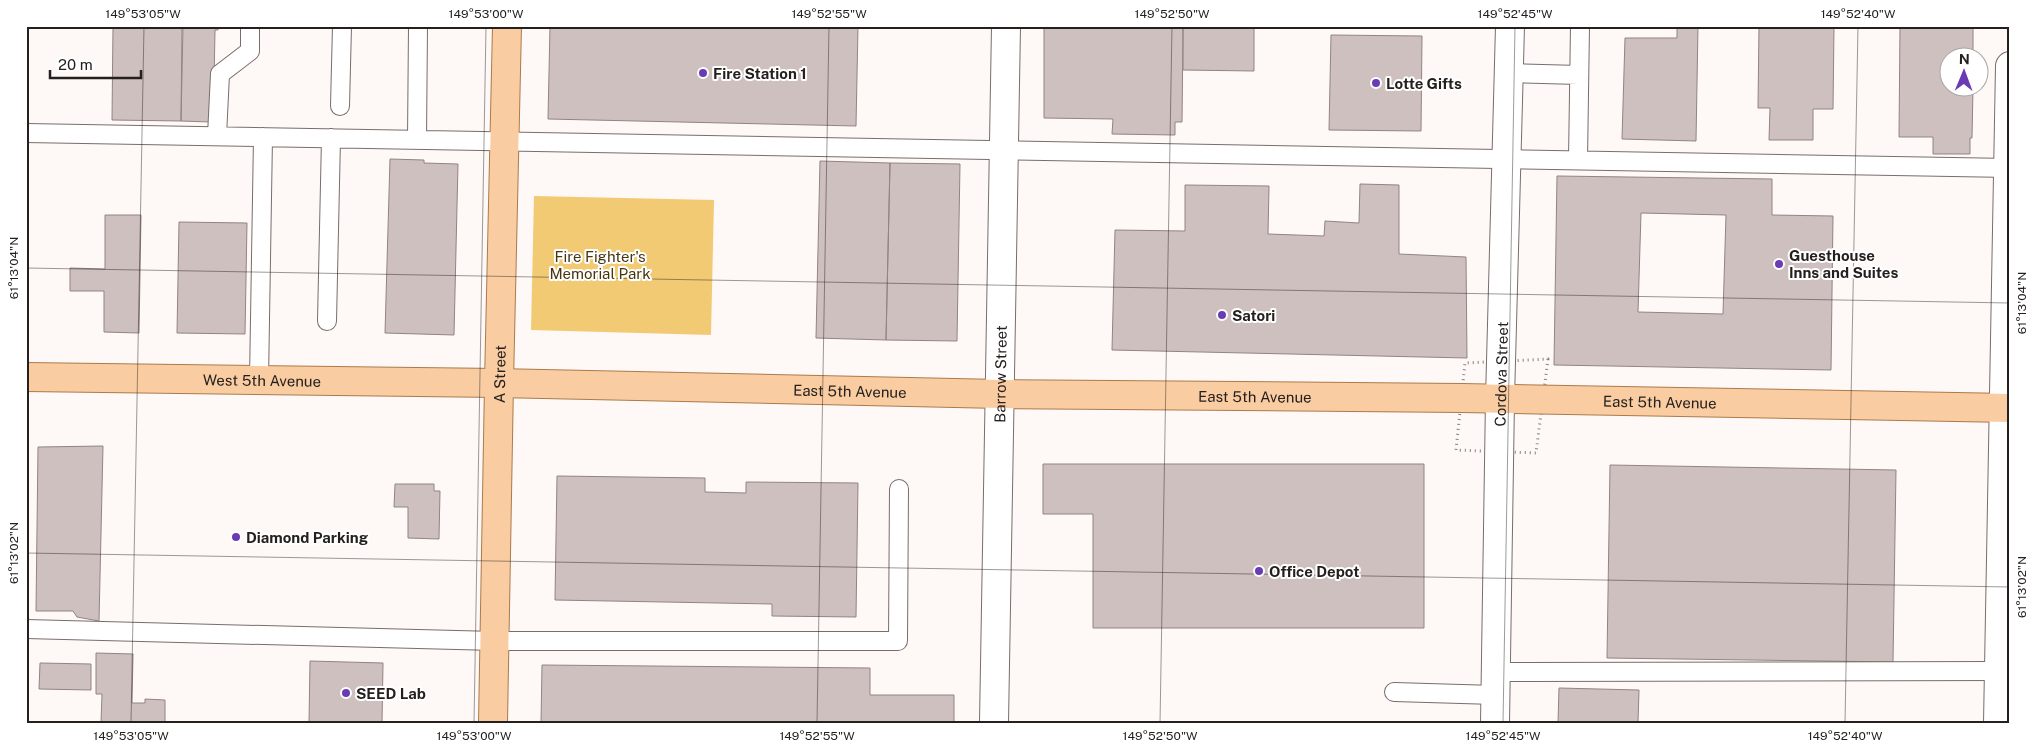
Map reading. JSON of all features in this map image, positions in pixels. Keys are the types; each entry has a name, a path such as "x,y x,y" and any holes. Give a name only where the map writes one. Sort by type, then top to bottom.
{"main road":[{"name":"A Street","path":"493,723 508,26"},
{"name":"West 5th Avenue","path":"26,377 499,383"},
{"name":"East 5th Avenue","path":"499,383 1000,394 1500,399 2006,408"}],"street":[{"name":"Barrow Street","path":"994,723 1006,26"},
{"name":"Cordova Street","path":"1495,723 1500,399 1510,26"},
{"path":"1998,723 1999,671 2005,583 2010,66"}],"lane":[{"path":"217,136 220,74 250,50 250,26"},
{"path":"340,106 342,26"},
{"path":"417,140 418,26"},
{"path":"1578,160 1580,26"},
{"path":"1508,73 1579,75"},
{"path":"26,133 2008,168"},
{"path":"259,380 263,137"},
{"path":"327,321 331,138"},
{"path":"26,629 495,641 898,641 899,489"},
{"path":"1394,692 1495,683 1999,671"}],"green space":[{"name":"Fire Fighter's Memorial Park","path":"534,196 714,200 711,335 531,330"}],"building":[{"path":"113,26 182,26 181,121 112,120"},
{"path":"183,26 218,26 218,30 215,30 211,122 181,121"},
{"name":"Fire Station 1","path":"550,26 858,26 856,126 548,119"},
{"path":"1183,26 1254,26 1254,71 1183,70"},
{"path":"1677,26 1698,26 1696,141 1622,139 1625,38 1677,38"},
{"path":"1759,26 1834,26 1833,109 1813,109 1813,140 1769,140 1770,108 1758,108"},
{"path":"1900,26 1973,26 1973,48 1938,48 1938,98 1973,98 1970,154 1933,154 1933,137 1899,137"},
{"path":"1044,27 1183,28 1182,122 1175,122 1175,135 1112,134 1113,119 1044,118"},
{"name":"Lotte Gifts","path":"1331,35 1422,36 1421,131 1329,130"},
{"path":"390,159 458,164 454,335 385,333"},
{"path":"820,161 890,163 886,340 816,338"},
{"path":"890,163 960,164 957,341 886,340"},
{"name":"Guesthouse Inns and Suites","path":"1557,176 1772,179 1772,215 1833,216 1831,370 1554,365","holes":["1641,213 1726,215 1723,314 1638,312"]},
{"path":"1360,184 1399,185 1399,254 1466,257 1467,358 1112,350 1115,230 1185,231 1185,185 1269,186 1268,234 1324,236 1325,221 1359,223"},
{"path":"105,215 141,215 139,333 104,332 104,291 70,291 70,268 105,269"},
{"path":"179,222 247,223 245,334 177,333"},
{"path":"103,446 99,621 77,617 73,611 36,611 38,447"},
{"name":"Office Depot","path":"1043,464 1424,464 1424,628 1093,628 1093,514 1043,514"},
{"path":"1610,465 1896,470 1893,662 1607,658"},
{"path":"557,476 705,478 705,492 746,493 746,482 858,483 856,617 772,616 772,604 555,600"},
{"path":"395,484 434,484 434,491 440,491 439,539 408,538 408,507 394,507"},
{"path":"96,653 133,654 132,703 145,703 145,699 165,700 165,723 101,723 102,694 96,694"},
{"name":"SEED Lab","path":"310,661 383,663 382,723 309,723"},
{"path":"40,663 91,664 91,690 39,689"},
{"path":"542,665 870,668 870,695 954,695 954,723 541,723"},
{"path":"1559,688 1639,690 1638,723 1558,723"}],"place":[{"name":"Fire Station 1","path":"703,73"},
{"name":"Lotte Gifts","path":"1376,83"},
{"name":"Guesthouse Inns and Suites","path":"1779,264"},
{"name":"Satori","path":"1222,315"},
{"name":"Diamond Parking","path":"236,537"},
{"name":"Office Depot","path":"1259,571"},
{"name":"SEED Lab","path":"346,693"}]}
